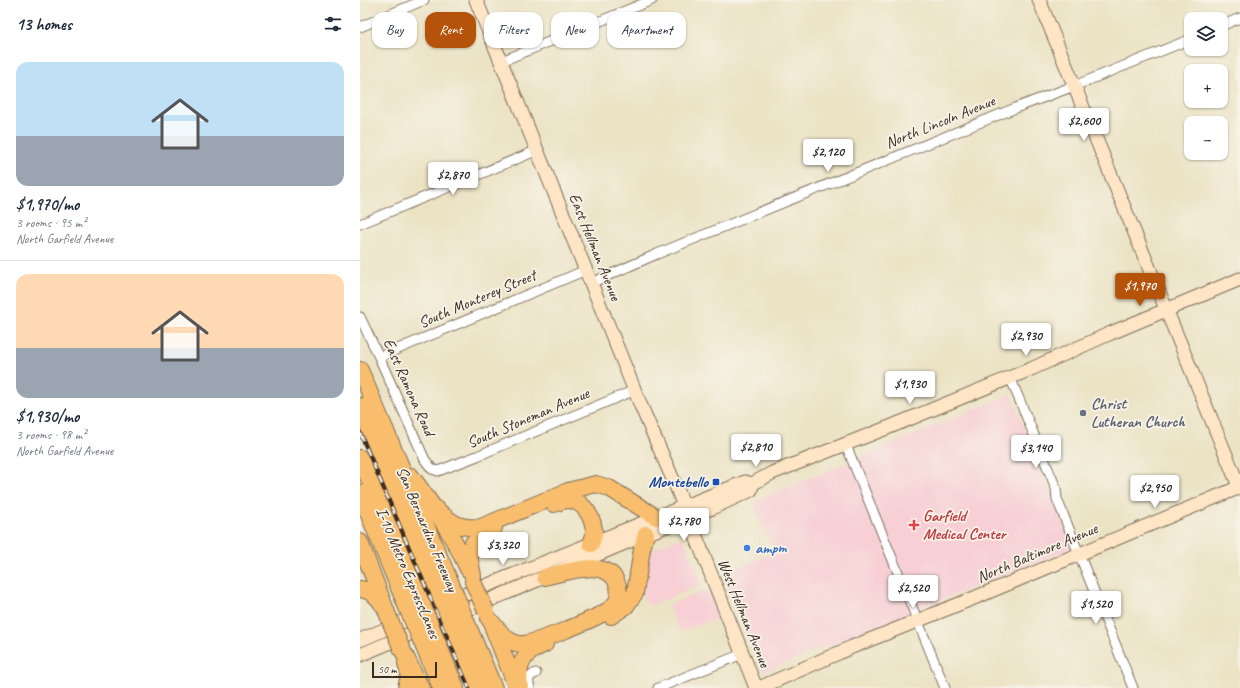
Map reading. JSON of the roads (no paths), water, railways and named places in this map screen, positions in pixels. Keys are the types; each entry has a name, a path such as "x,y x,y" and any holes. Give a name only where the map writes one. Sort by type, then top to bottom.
{"highway":[{"name":"San Bernardino Freeway","path":"360,370 398,459 459,623 494,688"},
{"name":"I-10 Metro ExpressLanes","path":"360,406 447,593"},
{"name":"I-10 Metro ExpressLanes","path":"360,458 427,637 456,688"},
{"path":"398,459 436,509 456,542 517,688"},
{"path":"436,509 452,523 468,528 481,527 568,491 596,484 609,488 656,517"},
{"path":"360,493 415,607"},
{"path":"473,582 474,574 470,561 470,552 472,543 477,537 484,532 552,504 568,500 574,501 586,509 591,516 594,534 591,544"},
{"path":"520,688 520,664 528,654 540,646 610,616 626,606 635,593 646,534"},
{"path":"360,542 389,618 421,688"},
{"path":"487,615 506,638 518,644 533,643 594,618 608,611 617,602 619,592 616,581 611,573 602,569 592,568 545,577"},
{"path":"360,588 370,591 379,599 389,618"},
{"name":"I-10 Metro ExpressLanes","path":"459,623 479,688"},
{"path":"427,637 441,688"},
{"path":"403,651 409,675 406,688"}],"street":[{"path":"360,27 424,0"},
{"name":"East Hellman Avenue","path":"476,0 591,283 686,511"},
{"path":"502,61 652,0"},
{"path":"1039,0 1240,488"},
{"path":"1228,23 1240,18"},
{"name":"North Lincoln Avenue","path":"591,283 663,251 1184,42"},
{"path":"360,224 538,150"},
{"name":"South Monterey Street","path":"379,357 586,270"},
{"path":"360,655 646,534 686,511 745,482 752,484 772,473 846,445 1240,279"},
{"name":"East Ramona Road","path":"360,317 425,460 432,469"},
{"path":"1010,377 1056,488 1057,499 1133,688"},
{"name":"South Stoneman Avenue","path":"432,469 438,471 457,464 635,390"},
{"path":"846,445 945,688"},
{"name":"North Baltimore Avenue","path":"757,688 838,653 1240,488"},
{"path":"360,640 481,588 656,517 686,511"},
{"name":"West Hellman Avenue","path":"686,511 742,654 757,688"},
{"path":"658,688 742,654"},
{"path":"530,688 529,679 536,673"}],"railway":[{"path":"360,433 469,688"}],"place":[{"name":"Christ Lutheran Church","path":"1083,413"},
{"name":"Montebello","path":"716,482"},
{"name":"Garfield Medical Center","path":"914,525"},
{"name":"ampm","path":"747,548"}]}
